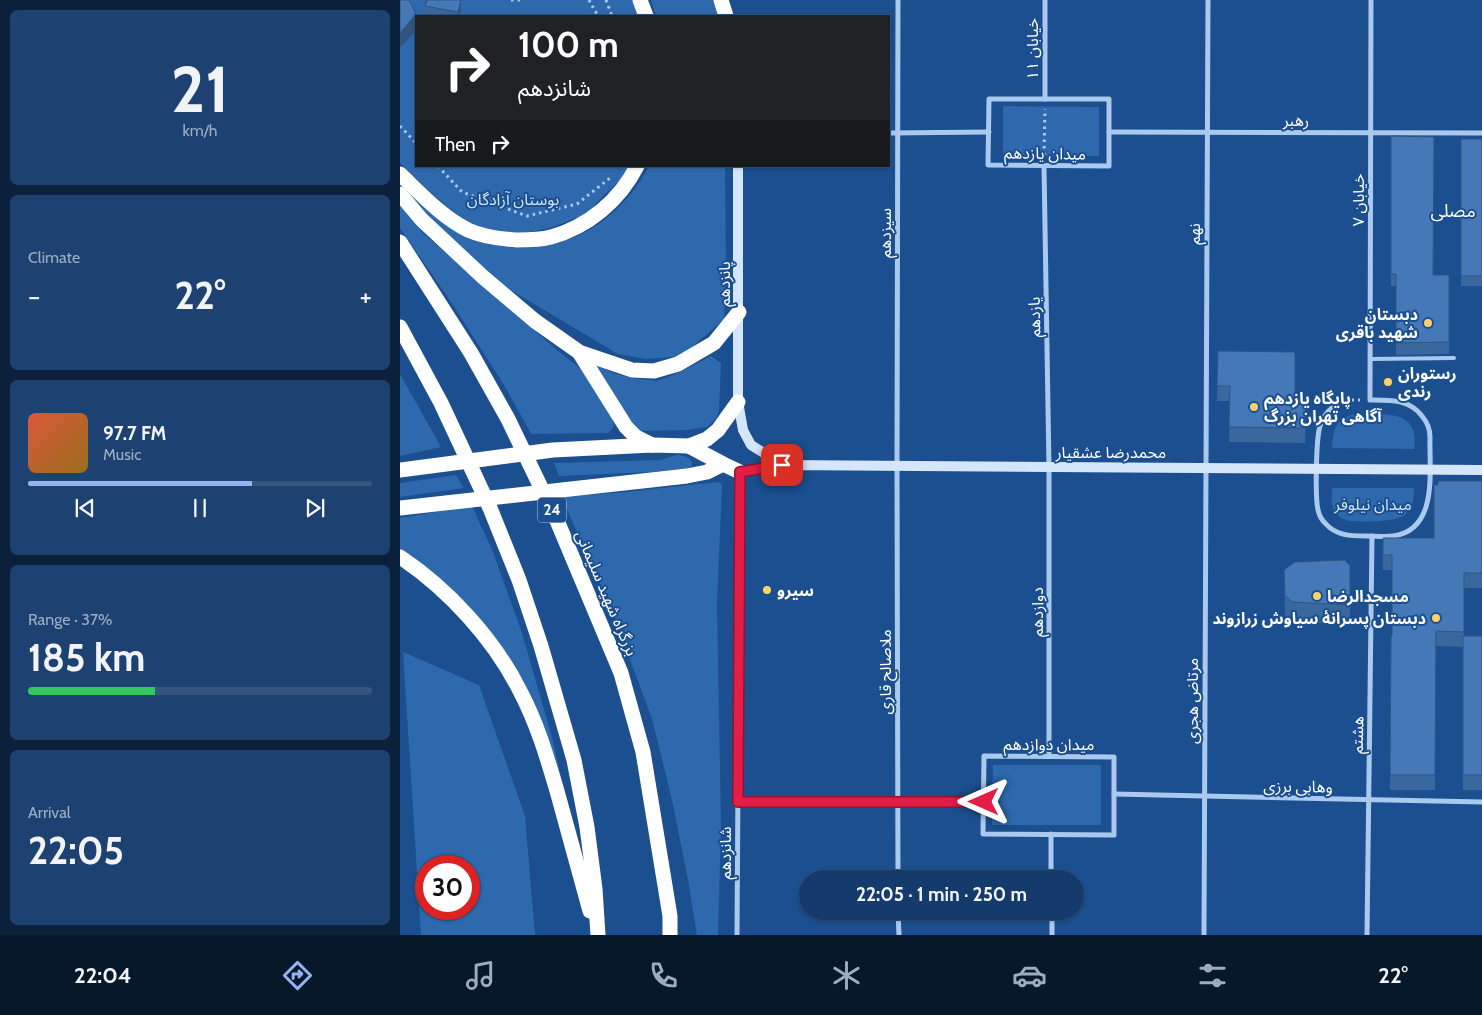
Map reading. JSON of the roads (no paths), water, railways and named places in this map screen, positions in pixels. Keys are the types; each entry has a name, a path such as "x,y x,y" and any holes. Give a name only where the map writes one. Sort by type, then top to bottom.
{"highway":[{"path":"640,0 646,15"},
{"path":"721,0 726,15"},
{"path":"400,174 448,216 470,230 485,236 508,240 530,240 550,238 596,216 616,198 637,167"},
{"path":"400,194 422,220 483,277 535,321 579,352 632,370 654,371 678,364 714,343 739,312"},
{"name":"بزرگراه شهید سلیمانی","path":"400,242 471,353 508,419 558,523 621,673 644,752 672,935"},
{"path":"400,328 441,403 490,508 519,580 542,646 578,779 587,827 595,889 597,935"},
{"path":"400,339 416,355"},
{"path":"579,352 626,427 636,437 652,446"},
{"path":"400,470 552,450 689,446 707,439 718,430 738,402"},
{"path":"689,446 740,472"},
{"path":"400,508 686,476 706,472 723,464"},
{"path":"400,557 430,580 472,621 507,668 520,690 547,757 597,935"}],"main road":[{"path":"730,0 730,15"},
{"name":"پانزدهم","path":"738,167 738,402 743,430 751,445 782,465"},
{"name":"محمدرضا عشقیار","path":"740,472 782,465 1482,470"}],"street":[{"name":"سیزدهم","path":"897,466 898,0"},
{"name":"خیابان ۱۱","path":"1045,0 1045,99"},
{"name":"نهم","path":"1206,468 1208,0"},
{"name":"خیابان ۷","path":"1371,0 1370,400 1402,402 1411,405 1419,411 1426,420 1430,432 1429,470"},
{"name":"میدان یازدهم","path":"989,99 1045,99 1110,99 1109,166 988,165 989,99"},
{"path":"890,133 989,132"},
{"name":"رهبر","path":"1109,132 1482,133"},
{"name":"یازدهم","path":"1044,166 1049,467"},
{"path":"1332,408 1321,421 1319,429 1317,504 1318,512 1326,525 1333,530 1348,536 1393,536 1404,533 1412,528 1425,512 1428,502 1429,470"},
{"name":"ملاصالح قاری","path":"897,466 898,870"},
{"name":"دوازدهم","path":"1049,467 1049,756"},
{"name":"مرتاض هجری","path":"1204,935 1206,468"},
{"name":"شانزدهم","path":"737,935 740,472"},
{"name":"هشتم","path":"1367,935 1372,536"},
{"name":"میدان دوازدهم","path":"984,756 1114,757 1114,794 1114,835 984,834 984,756"},
{"name":"وهابی برزی","path":"1114,794 1482,802"},
{"path":"738,802 984,802"},
{"path":"1051,834 1051,870"},
{"path":"898,920 899,935"},
{"path":"1052,920 1052,935"}],"lane":[{"path":"1370,359 1454,358"}],"place":[{"name":"دبستان شهید باقری","path":"1428,323"},
{"name":"رستوران رندی","path":"1388,382"},
{"name":"پایگاه یازدهم آگاهی تهران بزرگ","path":"1254,407"},
{"name":"سیرو","path":"767,590"},
{"name":"مسجدالرضا","path":"1317,596"},
{"name":"دبستان پسرانهٔ سیاوش زرازوند","path":"1436,618"}],"district":[{"name":"مصلی","path":"1453,211"}],"park label":[{"name":"بوستان آزادگان","path":"513,199"},
{"name":"میدان نیلوفر","path":"1373,504"}]}
